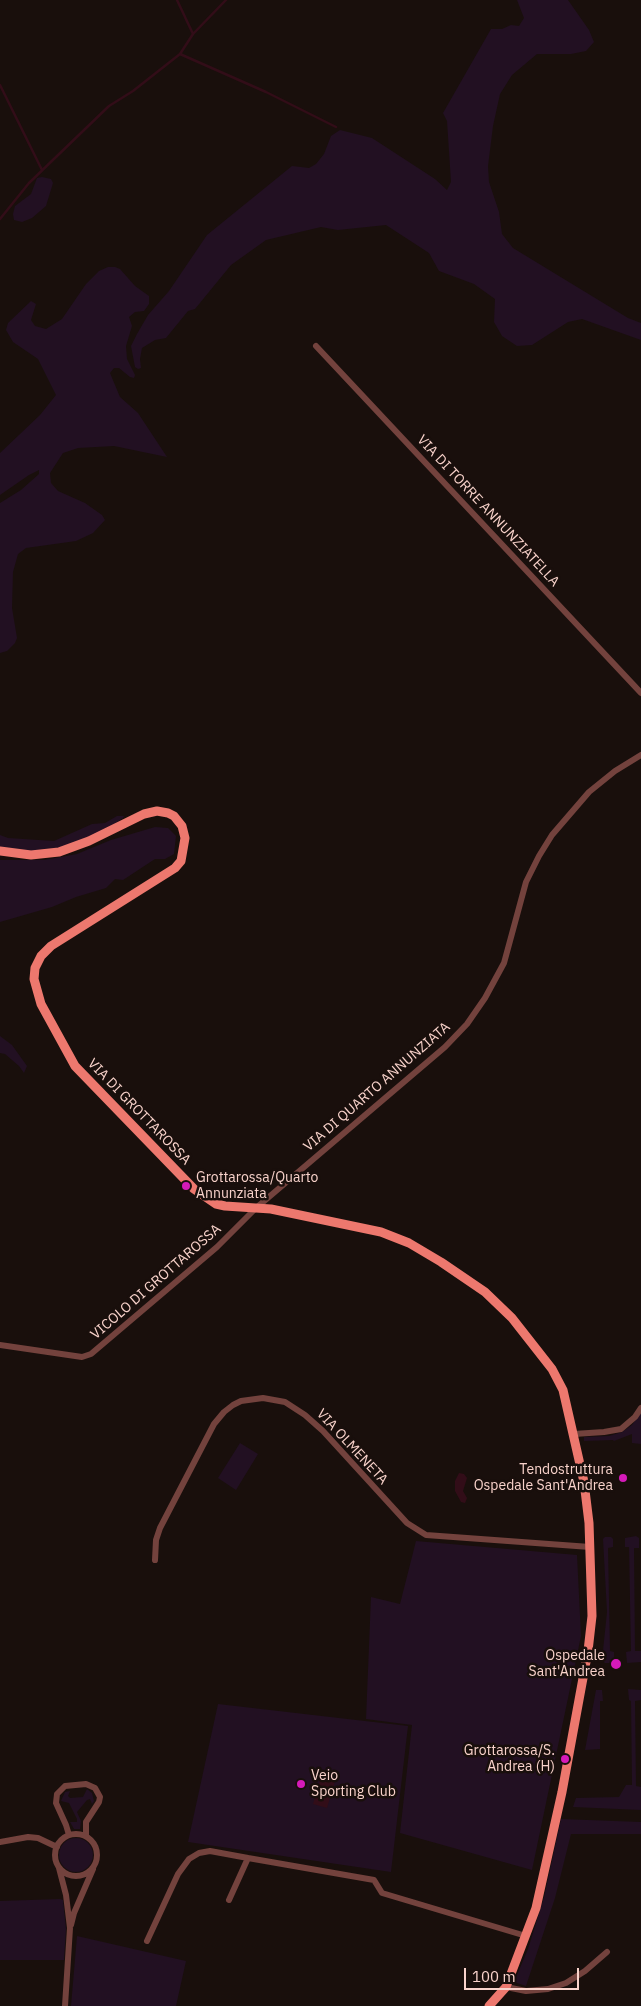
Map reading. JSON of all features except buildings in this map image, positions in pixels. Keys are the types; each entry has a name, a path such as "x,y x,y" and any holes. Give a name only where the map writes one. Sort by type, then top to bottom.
{"street":[{"name":"VIA DI TORRE ANNUNZIATELLA","path":"316,346 641,693"},
{"name":"VIA DI QUARTO ANNUNZIATA","path":"256,1208 445,1047 468,1024 504,963 526,882 547,842 565,818 589,792 615,771 641,755"},
{"name":"VIA DI GROTTAROSSA","path":"0,851 31,855 59,852 89,841 144,814 157,811 174,816 182,826 185,838 181,861 175,868 51,946 41,956 35,968 34,980 41,1004 75,1066 194,1189 216,1204 271,1209 394,1236 441,1262 485,1292 512,1318 552,1369 563,1390 584,1482 590,1547 592,1616 586,1666 551,1844 536,1908 506,1987 489,2006"},
{"name":"VICOLO DI GROTTAROSSA","path":"3,1346 84,1357 89,1356 217,1247 256,1208"},
{"name":"VIA OLMENETA","path":"155,1560 156,1540 160,1528 214,1424 233,1405 241,1401 263,1398 291,1404 314,1422 401,1517 426,1535 590,1547"},
{"path":"574,1434 621,1429 635,1417 641,1408"},
{"path":"69,1836 56,1803 57,1794 65,1786 86,1784 95,1788 100,1797 99,1802 86,1822 86,1836"},
{"path":"65,2006 70,1928 74,1912 94,1866 97,1853 92,1840 79,1834 69,1836 60,1841 55,1854 66,1895 70,1928"},
{"path":"0,1842 28,1837 38,1838 57,1847"},
{"path":"147,1941 178,1874 188,1859 199,1853 210,1851 374,1880 382,1893 526,1936"},
{"path":"229,1900 248,1858"},
{"path":"60,1868 70,1875 77,1876 89,1871 94,1866"},
{"path":"506,1987 526,1992 548,1989 566,1983 585,1971 607,1952"}],"shaded area":[{"path":"517,0 568,0 589,30 594,42 586,51 571,54 537,54 512,75 500,94 493,126 488,166 489,182 499,212 502,234 513,248 628,318 641,323 641,340 582,319 568,322 532,345 517,346 502,336 494,322 495,299 474,284 439,271 429,253 386,225 338,230 321,227 266,240 231,265 195,309 188,311 166,338 155,340 142,348 141,368 135,367 131,346 137,334 148,315 169,291 207,235 292,166 309,168 316,164 324,154 331,136 340,130 372,138 435,179 447,190 451,182 447,121 443,113 491,29 502,29 511,25 519,26 524,18"},
{"path":"37,178 51,179 53,183 46,206 32,218 22,222 14,220 15,206 31,194"},
{"path":"108,267 120,269 135,286 149,296 149,304 144,311 135,312 129,317 132,326 126,346 127,359 135,375 134,378 119,368 114,368 110,373 120,397 138,413 167,457 114,446 78,448 63,453 50,473 51,483 58,491 85,503 102,515 105,520 93,533 76,541 26,548 18,554 13,572 12,608 17,638 7,651 0,653 0,503 21,490 39,474 39,470 0,495 0,453 40,415 56,395 38,359 13,342 6,330 8,323 31,301 36,304 31,320 35,326 46,329 62,319 86,284 99,271"},
{"path":"117,816 124,816 99,834 63,849 34,853 0,852 0,835 8,838 54,841 92,824 105,823"},
{"path":"155,827 168,828 176,836 174,854 165,859 155,859 123,880 115,879 106,888 52,907 0,922 0,860 44,860 77,854 111,840"},
{"path":"0,1036 12,1045 27,1066 24,1073 5,1054 0,1053"},
{"path":"641,1412 641,1444 632,1443 632,1434 614,1441 584,1441 584,1437 609,1436 622,1432 632,1425"},
{"path":"240,1443 258,1454 236,1490 218,1478"},
{"path":"459,1473 464,1474 467,1478 463,1491 467,1498 465,1503 461,1502 455,1491 455,1481"},
{"path":"636,1536 639,1538 639,1548 634,1548 635,1651 641,1651 641,1662 627,1663 626,1652 631,1651 629,1547 625,1547 625,1538"},
{"path":"605,1537 613,1539 613,1547 608,1548 610,1651 614,1652 614,1663 605,1663 602,1660 607,1612 603,1539"},
{"path":"416,1541 577,1555 581,1636 532,1870 400,1833 412,1725 366,1719 371,1597 400,1604"},
{"path":"628,1689 641,1690 641,1700 635,1701 636,1786 641,1787 641,1810 573,1807 576,1798 619,1797 626,1785 632,1785 631,1701 629,1700"},
{"path":"596,1690 602,1690 603,1701 600,1701 600,1749 585,1750"},
{"name":"Veio Sporting Club","path":"218,1704 408,1726 391,1872 188,1842"},
{"path":"321,1777 335,1781 327,1808 313,1804"},
{"path":"87,1789 92,1793 94,1801 92,1804 90,1799 87,1800 77,1812 81,1821 80,1829 74,1829 70,1822 77,1822 77,1819 69,1803 61,1801 65,1792 70,1791 68,1796 70,1798 83,1797"},
{"path":"561,1819 641,1822 641,1834 571,1834 555,1898 526,1986 514,1982 528,1949 544,1897"},
{"path":"76,1838 88,1843 93,1855 88,1867 76,1872 64,1867 59,1855 64,1843"},
{"path":"63,1900 66,1929 64,1960 0,1960 0,1901"},
{"path":"77,1936 186,1961 176,2006 71,2006"}],"waterway":[{"path":"177,0 193,34"},
{"path":"0,219 29,183 109,106 133,91 180,54 193,34 226,0"},
{"path":"180,54 266,92 336,127"},
{"path":"0,85 42,170"}],"place":[{"name":"Grottarossa/Quarto Annunziata","path":"186,1186"},
{"name":"Tendostruttura Ospedale Sant'Andrea","path":"623,1478"},
{"name":"Ospedale Sant'Andrea","path":"616,1664"},
{"name":"Grottarossa/S. Andrea (H)","path":"565,1759"},
{"name":"Veio Sporting Club","path":"301,1784"}]}
